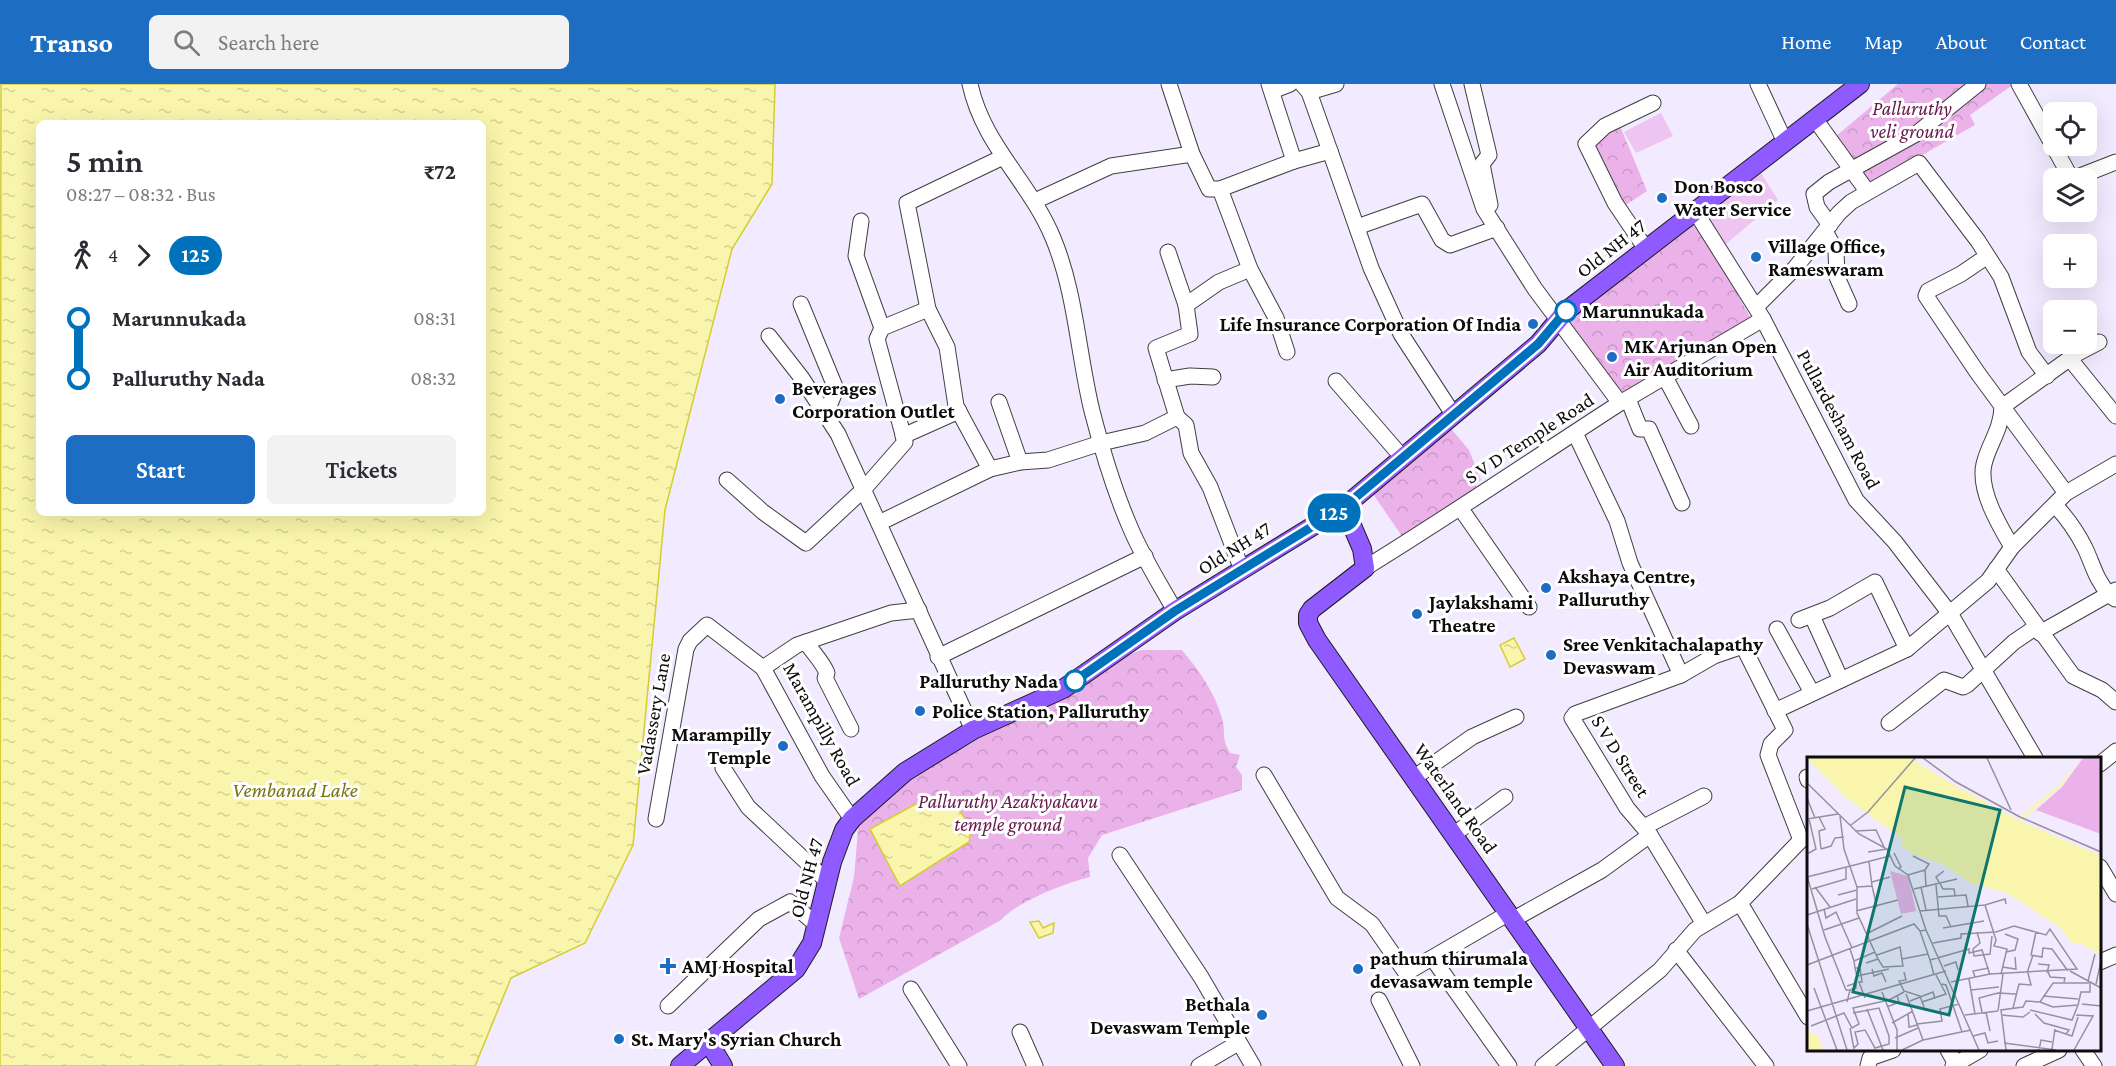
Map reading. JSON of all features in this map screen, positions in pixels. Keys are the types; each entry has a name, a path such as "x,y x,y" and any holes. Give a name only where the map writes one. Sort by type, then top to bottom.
{"main road":[{"name":"Old NH 47","path":"680,1066 795,969 812,944 827,881 844,830 852,819 905,772 973,730 1064,689 1175,611 1344,507 1538,344 1566,311 1860,84"},
{"path":"1344,507 1362,549 1365,568"},
{"name":"Waterland Road","path":"1365,568 1312,609 1308,615 1308,623 1317,640 1615,1066"},
{"path":"710,1043 723,1066"}],"street":[{"path":"970,84 985,130 1035,201 1054,240 1072,302 1092,410 1101,443 1130,529 1175,611"},
{"path":"1170,84 1192,154 1209,189 1220,189 1294,161 1330,151"},
{"path":"1290,84 1271,87 1294,161"},
{"path":"1336,84 1306,88 1371,268 1401,334 1453,414"},
{"path":"1442,84 1484,209 1535,289 1624,401 1640,429 1648,429 1682,503"},
{"path":"1472,84 1489,155 1482,164 1491,206 1484,209"},
{"path":"1758,84 1785,142"},
{"path":"1849,304 1838,277 1836,251 1817,207 1814,194 1916,134 1978,84"},
{"path":"2019,84 2067,168"},
{"path":"1646,249 1615,204 1586,144 1605,126 1653,103"},
{"path":"1815,119 1867,191"},
{"path":"1035,201 1111,166 1192,154"},
{"path":"990,469 959,411 947,347 928,309 906,203 1003,157"},
{"path":"2097,169 2116,162"},
{"name":"S V D Temple Road","path":"1365,568 1461,509 1760,313 1851,202 1919,163 1978,241 1986,256"},
{"path":"1220,189 1250,269 1276,318 1287,352"},
{"path":"1357,227 1422,204 1442,240 1450,245 1497,228"},
{"name":"Pullardesham Road","path":"1695,211 1760,313 1856,500 1895,542 1951,615 2034,757"},
{"path":"861,221 856,256 882,328"},
{"path":"1168,252 1186,305 1190,334 1156,348 1177,417 1186,425 1191,453 1209,487 1242,570"},
{"path":"2047,376 2028,352 2001,277 1986,256 1961,274 1928,291 1926,296 2002,407 2066,493"},
{"path":"1186,305 1219,282 1250,269"},
{"path":"801,304 836,388 826,414"},
{"path":"727,480 806,543 863,490 905,442 877,339 882,328 928,309"},
{"path":"769,336 838,434 973,730"},
{"path":"2002,407 2070,359 2099,342"},
{"path":"2070,359 2116,416"},
{"path":"1165,380 1190,376 1213,377"},
{"path":"1665,377 1691,426"},
{"path":"1336,381 1402,457"},
{"path":"999,402 1020,462"},
{"path":"2002,407 2001,424 1984,465 1983,483 2012,547"},
{"path":"903,436 959,411"},
{"path":"879,523 990,469 1020,462 1048,460 1101,443 1146,433 1177,417"},
{"path":"1543,1066 1660,970 1676,950 1704,924 1740,903 1803,850 1800,834 1768,755 1768,749 1785,730 1743,646 1714,656 1681,675 1630,562 1617,521 1575,433"},
{"path":"1775,711 1811,691 1841,680 1907,649 1951,615 1988,581 2012,547 2066,493 2116,464"},
{"path":"1889,723 1944,680 1963,687 1983,672 2014,642 2114,595 2098,583 2086,549 2067,517 2055,505"},
{"path":"1461,509 1500,562 1529,607"},
{"path":"938,657 1145,556"},
{"path":"1996,569 2073,676 2102,690 2116,702"},
{"path":"1841,680 1806,618 1875,582 1907,649"},
{"name":"Marampilly Road","path":"852,819 822,776 806,741 763,669 806,642 891,613 919,610"},
{"name":"Vadassery Lane","path":"656,819 686,649 690,641 707,625 763,669"},
{"path":"1777,628 1811,691"},
{"path":"806,642 828,673 825,678 851,729"},
{"name":"S V D Street","path":"1681,675 1575,714 1572,718 1627,808 1647,831 1704,924"},
{"path":"1415,777 1472,737 1516,717"},
{"path":"2101,763 2116,751"},
{"path":"723,768 748,807 827,881"},
{"path":"1264,775 1337,898 1372,924 1406,973 1602,870 1647,831 1704,796"},
{"path":"1453,835 1505,797"},
{"path":"1120,855 1201,977 1238,1044 1253,1066"},
{"path":"2101,869 2116,894"},
{"path":"668,1006 759,919 790,902 817,925"},
{"path":"1740,903 1807,1015"},
{"path":"1676,950 1766,1066"},
{"path":"2101,962 2116,955"},
{"path":"1433,958 1509,1066"},
{"path":"911,989 959,1066"},
{"path":"1379,1000 1412,1066"},
{"path":"1020,1032 1035,1066"},
{"path":"1199,1066 1238,1044"},
{"path":"1868,1066 1870,1058 1890,1051"},
{"path":"1947,1051 1954,1065 1978,1051"},
{"path":"2024,1066 2031,1060 2056,1051"},
{"path":"2084,1051 2094,1066"}],"green space":[{"name":"Palluruthy veli ground","path":"1898,84 2014,84 1970,115 1975,125 1868,186 1835,137"},
{"path":"1620,126 1647,191 1621,208 1589,144"},
{"path":"1693,216 1753,322 1622,399 1565,316"},
{"path":"1447,424 1469,450 1481,480 1475,484 1480,492 1408,545 1369,488"},
{"name":"Palluruthy Azakiyakavu temple ground","path":"1141,650 1182,650 1195,666 1211,690 1219,708 1227,748 1230,753 1240,755 1236,767 1242,775 1242,790 1102,835 1088,858 1090,877 1055,888 1030,900 1001,920 859,999 839,938 854,877 859,818 917,768 1101,665"}],"shaded area":[{"path":"1661,113 1673,136 1636,153 1624,132"},
{"path":"1756,165 1778,200 1719,250 1696,212"}],"water":[{"name":"Vembanad Lake","path":"1,84 775,84 772,184 732,249 665,510 633,845 585,943 511,978 475,1066 0,1066"},
{"path":"1514,638 1525,659 1510,667 1500,645"},
{"path":"939,798 955,806 962,813 971,829 969,842 900,886 870,829 923,800"},
{"path":"1039,921 1043,928 1054,923 1053,933 1039,938 1030,922"}],"bus line":[{"name":"125","path":"1075,681 1175,611 1344,507 1538,344 1566,311"}],"place":[{"name":"Don Bosco Water Service","path":"1662,198"},
{"name":"Village Office, Rameswaram","path":"1756,257"},
{"name":"Marunnukada","path":"1566,311"},
{"name":"Life Insurance Corporation Of India","path":"1533,324"},
{"name":"MK Arjunan Open Air Auditorium","path":"1612,357"},
{"name":"Beverages Corporation Outlet","path":"780,399"},
{"name":"Akshaya Centre, Palluruthy","path":"1546,588"},
{"name":"Jaylakshami Theatre","path":"1417,614"},
{"name":"Sree Venkitachalapathy Devaswam","path":"1551,655"},
{"name":"Palluruthy Nada","path":"1075,681"},
{"name":"Police Station, Palluruthy","path":"920,711"},
{"name":"Marampilly Temple","path":"783,746"},
{"name":"AMJ Hospital","path":"668,966"},
{"name":"pathum thirumala devasawam temple","path":"1358,969"},
{"name":"Bethala Devaswam Temple","path":"1262,1015"},
{"name":"St. Mary's Syrian Church","path":"619,1039"}]}
